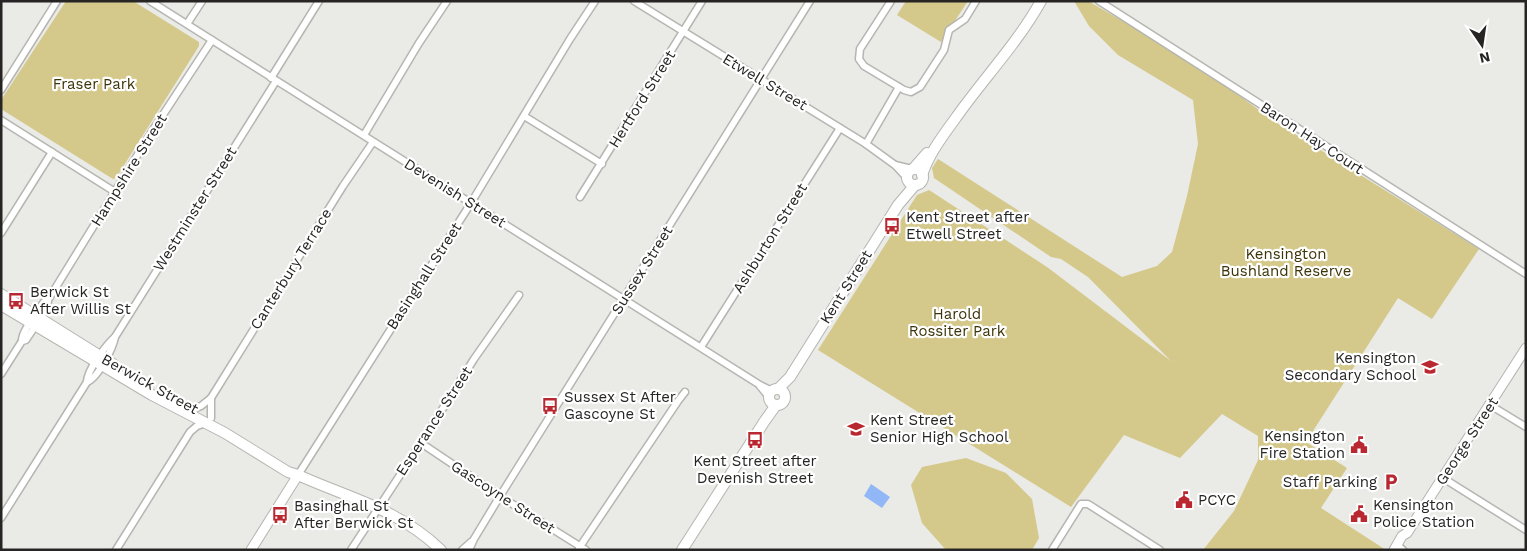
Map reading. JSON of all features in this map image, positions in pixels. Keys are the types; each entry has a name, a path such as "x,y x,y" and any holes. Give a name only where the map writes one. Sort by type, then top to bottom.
{"main road":[{"name":"Kent Street","path":"682,550 764,422 775,396 790,376 903,198 911,176 1034,1"},
{"path":"911,176 918,170 922,175 931,153 944,133 1024,28 1041,1"},
{"name":"Berwick Street","path":"1,294 35,321"},
{"name":"Berwick Street","path":"1,305 35,321 191,412 209,420 292,467 298,475 378,507 416,529 441,550"},
{"name":"George Street","path":"1399,549 1408,538 1407,534 1526,348"},
{"name":"Basinghall Street","path":"251,550 298,475"}],"street":[{"path":"1,90 56,1"},
{"name":"Devenish Street","path":"150,1 701,347 775,396"},
{"path":"187,24 202,1"},
{"name":"Westminster Street","path":"1,518 87,382 92,380 108,344 116,337 274,79 318,1"},
{"path":"364,135 419,43 447,1"},
{"name":"Basinghall Street","path":"298,475 471,203 595,1"},
{"name":"Etwell Street","path":"634,1 866,144 911,176"},
{"name":"Hertford Street","path":"580,197 684,33 702,1"},
{"name":"Sussex Street","path":"469,550 500,496 810,1"},
{"path":"890,1 860,49 860,62 899,87 911,92 920,87 944,50 949,30 965,19 976,1"},
{"name":"Baron Hay Court","path":"1098,1 1526,274"},
{"name":"Hampshire Street","path":"1,374 22,341 26,340 44,302 48,300 151,133 212,40"},
{"path":"866,144 899,87"},
{"path":"524,116 602,164"},
{"path":"1,120 115,192"},
{"name":"Ashburton Street","path":"701,347 840,128"},
{"name":"Canterbury Terrace","path":"191,412 212,398 343,186 373,142"},
{"path":"1,233 52,152"},
{"name":"Esperance Street","path":"351,550 474,359 519,294"},
{"path":"582,549 672,409 685,392"},
{"name":"Canterbury Terrace","path":"209,420 212,398"},
{"path":"1490,405 1526,427"},
{"path":"190,432 192,423 191,412"},
{"path":"116,550 190,432 209,420"},
{"name":"Gascoyne Street","path":"421,443 582,549"},
{"path":"1443,478 1526,530"},
{"path":"1052,550 1081,504 1088,504 1160,550"},
{"name":"Sussex Street","path":"462,550 474,539"}],"green space":[{"name":"Fraser Park","path":"66,1 133,1 199,42 199,46 116,178 113,179 1,109 1,100"},
{"path":"906,1 968,1 941,42 897,15"},
{"path":"1074,1 1088,1 1192,61 1274,121 1479,249 1432,319 1398,298 1306,442 1347,468 1321,508 1386,550 1203,550 1234,511 1258,460 1258,436 1222,414 1180,458 1124,435 1071,507 818,350 917,195 929,190 1047,267 1171,361 1088,277 1061,259 1051,257 934,178 932,168 938,159 1122,277 1157,266 1172,252 1198,144 1193,100 1118,55 1089,26"},
{"path":"966,458 1006,473 1032,499 1039,538 1032,550 946,550 922,523 911,485 922,467"}],"water":[{"path":"871,484 890,497 882,508 864,496"}],"place":[{"name":"Kent Street after Etwell Street","path":"892,226"},
{"name":"Berwick St After Willis St","path":"16,301"},
{"name":"Kensington Secondary School","path":"1430,367"},
{"name":"Sussex St After Gascoyne St","path":"550,406"},
{"name":"Kent Street Senior High School","path":"856,429"},
{"name":"Kent Street after Devenish Street","path":"755,440"},
{"name":"Kensington Fire Station","path":"1359,445"},
{"name":"Staff Parking","path":"1391,482"},
{"name":"PCYC","path":"1184,500"},
{"name":"Kensington Police Station","path":"1359,514"},
{"name":"Basinghall St After Berwick St","path":"280,515"}],"park label":[{"name":"Kensington Bushland Reserve","path":"1286,262"},
{"name":"Harold Rossiter Park","path":"957,322"}]}
